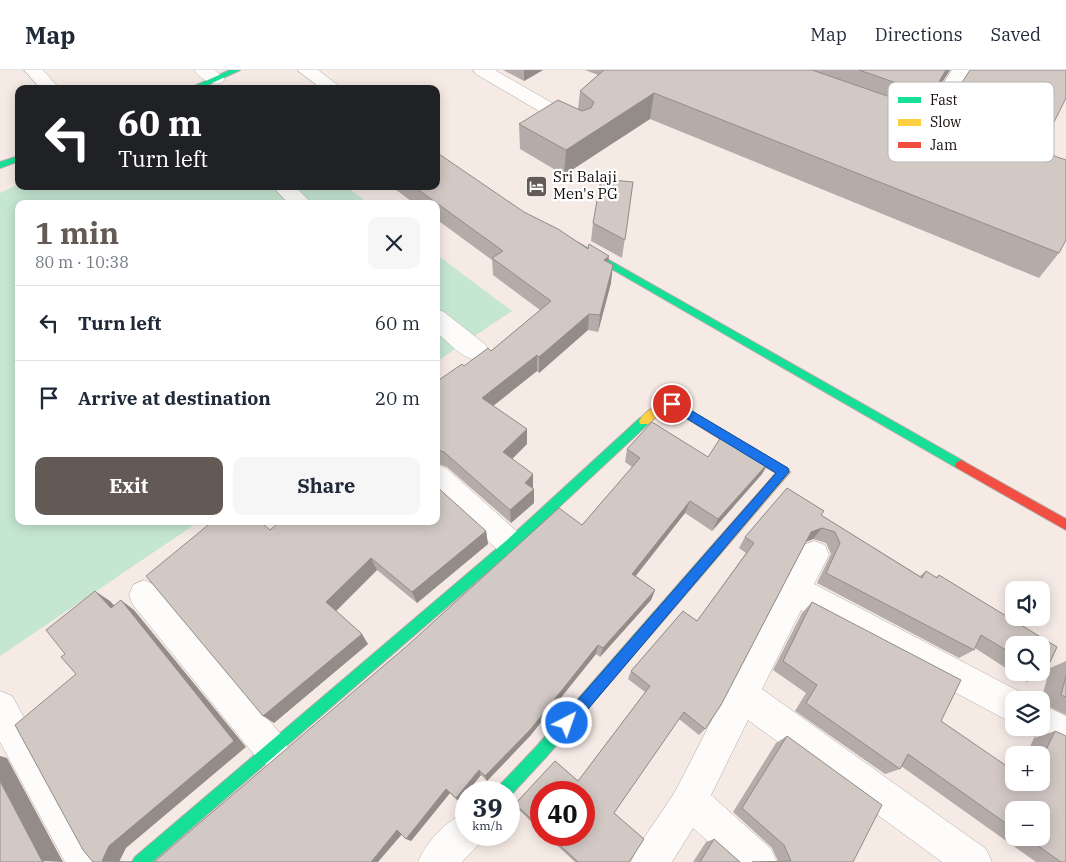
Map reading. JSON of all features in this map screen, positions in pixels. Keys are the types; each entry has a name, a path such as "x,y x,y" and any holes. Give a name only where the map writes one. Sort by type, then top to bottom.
{"street":[{"path":"33,70 47,85"},
{"path":"197,85 209,75 236,70"},
{"path":"306,70 328,85"},
{"path":"482,70 580,128"},
{"path":"951,82 961,70"},
{"path":"0,165 15,159"},
{"path":"286,190 298,200"},
{"path":"566,240 1066,524"},
{"path":"440,321 477,352"},
{"path":"140,862 511,544 656,410 672,404 784,472 541,752 513,781"},
{"path":"440,480 511,544"},
{"path":"650,862 690,800 814,555"},
{"path":"796,590 1005,701"},
{"path":"144,595 272,750"},
{"path":"742,695 973,862"},
{"path":"0,708 85,862"},
{"path":"1050,726 1066,734"},
{"path":"690,800 758,862"},
{"path":"437,862 455,843"}],"green space":[{"path":"15,186 15,190 351,190 364,200 15,200 15,525 194,525 0,656 0,193"},
{"path":"440,257 512,311 440,359"}],"building":[{"path":"604,70 812,70 888,96 888,162 1054,162 1054,156 1066,160 1066,240 1059,253 654,93 566,150 519,124 558,100 582,111 591,108 594,102 580,91"},
{"path":"859,70 946,70 939,82 894,82"},
{"path":"970,70 1066,70 1066,98 1054,122 1054,82 962,82"},
{"path":"440,155 524,212 558,229 588,249 589,244 609,256 604,260 613,265 600,315 589,314 539,357 537,355 482,398 527,429 503,452 533,474 525,483 534,489 510,510 440,450 440,379 462,364 464,366 488,348 491,351 551,301 492,258 503,251 440,206 440,200 432,200 419,190 440,190"},
{"path":"601,179 633,182 625,240 593,223"},
{"path":"652,422 708,457 723,434 769,462 718,519 690,501 632,574 655,590 603,648 598,645 530,730 485,776 479,770 470,781 455,781 455,797 446,789 406,839 397,830 371,862 154,862 408,645 559,508 582,525 640,458 627,449"},
{"path":"787,488 824,511 821,515 922,578 926,571 937,578 939,575 1005,615 1005,626 1023,626 1039,636 1005,636 1005,650 981,635 974,650 826,573 840,543 835,532 822,528 811,532 721,705 705,729 684,712 614,813 644,839 629,862 578,862 561,846 595,846 595,781 578,781 650,686 631,671 683,611 697,621 754,543 745,537"},
{"path":"440,490 486,531 412,592 371,558 326,602 362,634 263,716 146,576 208,525 264,525 270,530 276,525 440,525"},
{"path":"95,591 111,608 121,600 234,741 109,846 102,861 134,862 93,862 83,850 15,725 76,674 61,657 65,654 46,630"},
{"path":"812,602 961,680 941,721 1005,765 1005,791 1050,791 1050,746 1048,746 1055,731 1066,736 1066,862 1061,862 1038,846 1050,846 1050,801 1005,801 1005,823 908,754 900,769 806,703 817,685 783,661"},
{"path":"1050,643 1057,647 1050,662"},
{"path":"1066,676 1066,697 1061,695"},
{"path":"787,736 882,805 853,862 752,862 791,861 784,845 742,808"},
{"path":"555,761 578,781 536,781"},
{"path":"0,781 42,861 44,862 0,862"},
{"path":"530,788 530,818 520,809 520,799"},
{"path":"714,839 740,862 700,862"}],"traffic: fast":[{"path":"201,85 236,70"},
{"path":"0,165 15,159"},
{"path":"577,245 961,465"},
{"path":"140,862 511,544 644,421"},
{"path":"513,781 541,752 722,543"}],"traffic: slow":[{"path":"644,421 656,410 672,404 784,472 722,543"}],"traffic: jam":[{"path":"961,465 1066,525"}],"place":[{"name":"Sri Balaji Men's PG","path":"537,186"}],"route":[{"path":"567,723 784,472 672,404"}]}
